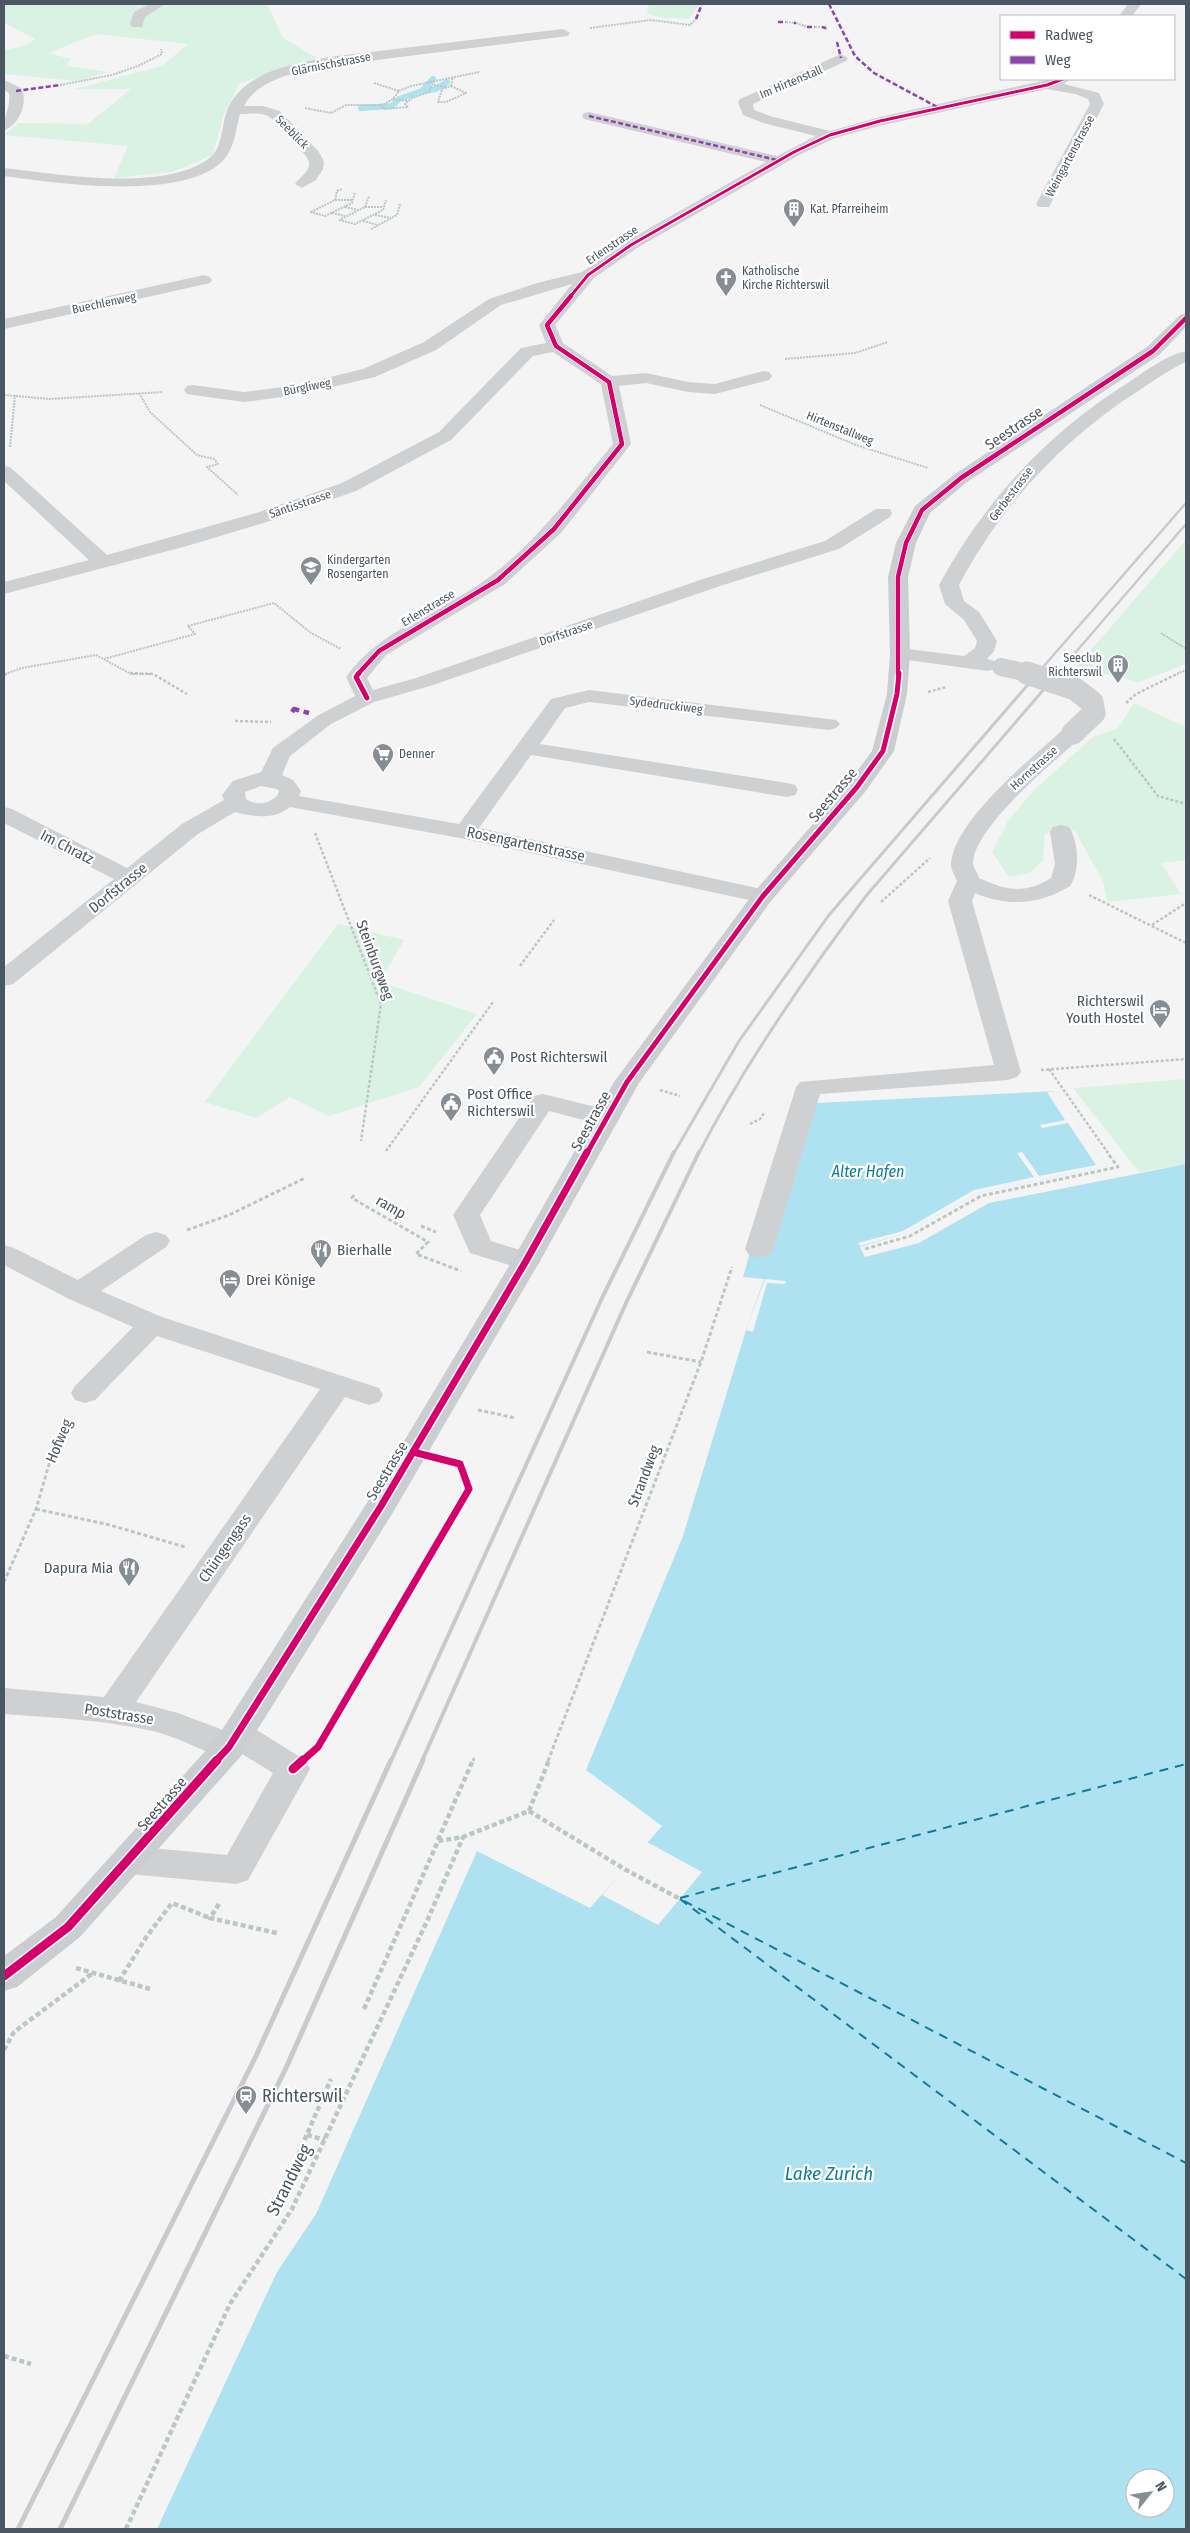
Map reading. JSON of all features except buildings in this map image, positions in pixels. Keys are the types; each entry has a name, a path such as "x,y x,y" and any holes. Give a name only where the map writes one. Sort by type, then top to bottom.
{"main road":[{"name":"Seestrasse","path":"4,1976 68,1926 129,1860 233,1740 381,1506 526,1261 627,1082 763,896 857,787 883,751 897,694 900,654 898,577 906,543 922,510 962,478 1153,350 1186,318"}],"street":[{"path":"137,24 139,15 158,4"},
{"path":"1126,15 1135,4"},
{"name":"Glärnischstrasse","path":"4,172 108,183 144,182 185,174 219,157 223,151 234,110 241,96 262,81 312,65 563,33"},
{"name":"Im Hirtenstall","path":"830,135 768,120 748,112 745,102 833,64 841,58"},
{"name":"Erlenstrasse","path":"556,346 547,326 588,275 630,245 777,160 830,135 880,121 1055,82"},
{"name":"Weingartenstrasse","path":"1044,204 1097,104 1094,96 1055,82"},
{"path":"4,84 16,91 18,103 11,120 4,126"},
{"name":"Seeblick","path":"234,110 262,111 275,115 310,150 317,165 316,171 312,177 302,184"},
{"path":"589,116 777,160"},
{"name":"Bürgliweg","path":"193,390 244,397 298,390 369,374 430,346 495,302 543,286 588,275"},
{"name":"Buechlenweg","path":"4,324 204,280"},
{"path":"556,346 609,382 646,378 688,387 715,389 763,376"},
{"name":"Säntisstrasse","path":"4,588 104,563 263,517 349,487 445,436 527,352 556,346"},
{"name":"Gerbestrasse","path":"969,662 984,650 987,641 972,616 955,604 949,585 961,562 1035,463 1086,418 1181,360"},
{"name":"Erlenstrasse","path":"367,698 356,677 379,651 498,580 554,528 622,444 609,382"},
{"path":"4,471 104,563"},
{"name":"Dorfstrasse","path":"269,779 281,753 324,720 367,698 423,682 714,582 832,545 883,513"},
{"path":"900,654 1001,667 1063,684 1082,692 1092,702 1094,713"},
{"name":"Sydedruckiweg","path":"465,832 558,703 589,696 829,724"},
{"name":"Hornstrasse","path":"960,859 976,828 990,812 1015,785 1094,713"},
{"path":"527,748 787,790"},
{"path":"269,779 288,787 290,791 287,800 272,808 262,810 252,809 236,803 232,795 239,786 252,781 269,779"},
{"name":"Rosengartenstrasse","path":"287,800 465,832 763,896"},
{"name":"Dorfstrasse","path":"4,979 190,829 208,817 236,803"},
{"name":"Im Chratz","path":"4,814 75,852 130,878"},
{"path":"960,859 963,874 968,882 981,889 1013,896 1033,895 1049,890 1062,881 1066,864 1061,832"},
{"path":"759,1249 809,1087 1008,1072 960,901 968,882"},
{"path":"526,1261 480,1247 466,1216 543,1102 607,1118"},
{"path":"79,1292 156,1241"},
{"path":"4,1254 79,1292 152,1324 368,1395"},
{"path":"85,1393 152,1324"},
{"name":"Chüngengass","path":"112,1711 338,1385"},
{"name":"Poststrasse","path":"4,1701 145,1716 233,1740 293,1769 236,1870"},
{"path":"129,1860 236,1870"}],"path":[{"path":"608,26 651,20 690,25 696,19"},
{"path":"786,22 807,27"},
{"path":"815,27 822,27"},
{"path":"60,85 106,77 150,62 162,54 161,49"},
{"path":"375,83 399,91 424,82 479,72"},
{"path":"434,85 449,86 466,93 446,102 438,102 441,90 449,86 453,78"},
{"path":"314,108 332,113 346,105 407,106 409,101 430,90 434,85 434,81"},
{"path":"394,100 399,91"},
{"path":"381,107 394,100 409,101"},
{"path":"335,200 337,191 342,189"},
{"path":"352,200 335,200 310,212 325,216 344,207 352,200 355,192"},
{"path":"365,207 368,196"},
{"path":"383,207 365,207 340,220 355,224 362,221 383,210 386,200"},
{"path":"371,229 397,214 400,204"},
{"path":"344,207 359,210"},
{"path":"331,213 346,217"},
{"path":"375,214 391,218"},
{"path":"362,221 379,225"},
{"path":"4,395 50,399 193,390"},
{"path":"139,393 150,412 197,456 214,459 218,464 207,467 263,517"},
{"path":"4,449 10,446 15,395"},
{"path":"104,659 195,634 188,626 274,603 311,633 368,664"},
{"path":"1160,633 1186,649"},
{"path":"4,675 22,668 96,655 131,674 153,674 187,694"},
{"path":"1186,670 1136,694 1128,703 1094,713 1158,796 1186,804"},
{"path":"235,721 274,721"},
{"path":"881,902 929,858 960,859"},
{"path":"1062,881 1186,943"},
{"path":"1151,925 1186,903"},
{"path":"520,966 554,920"},
{"path":"386,1152 493,1002"},
{"path":"1008,1072 1186,1059"},
{"path":"865,1249 910,1236 981,1196 1118,1167 1050,1069"},
{"path":"156,1241 229,1215 305,1178"},
{"path":"421,1226 430,1229"},
{"path":"647,1352 700,1362"},
{"path":"36,1509 110,1525 219,1557"},
{"path":"364,2009 474,1758"},
{"path":"438,1841 463,1837 529,1811 626,1870 680,1899"},
{"path":"210,1918 226,1894 236,1870"},
{"path":"119,1981 147,1936 172,1903 210,1918 277,1933"},
{"path":"75,1968 150,1989"},
{"path":"4,2050 14,2032 94,1973"},
{"path":"295,2162 332,2079"},
{"path":"307,2134 325,2140"},
{"path":"4,2356 31,2364"}],"green space":[{"path":"4,4 267,4 283,38 317,58 240,83 224,114 213,155 172,172 114,178 128,146 4,135 18,123 88,124 131,89 75,89 162,66 188,44 96,34 48,53 71,59 66,66 109,72 76,81 4,74 4,50 24,46 35,39 4,23"},
{"path":"649,4 698,4 698,6 689,19 664,18 647,14"},
{"path":"1186,540 1186,664 1139,682 1076,667"},
{"path":"1134,703 1186,727 1186,860 1161,863 1181,894 1107,902 1103,881 1075,831 1045,833 1043,861 1029,873 1009,877 992,852 1008,821 1033,791 1093,737 1118,728"},
{"path":"338,924 404,940 380,982 477,1014 419,1087 329,1116 290,1097 256,1118 205,1102"},
{"path":"1186,1079 1186,1164 1139,1172 1073,1088"}],"water":[{"name":"Lake Zurich","path":"1056,1091 1107,1166 977,1193 906,1233 860,1247 865,1257 919,1243 989,1203 1186,1164 1186,2529 157,2529 277,2272 316,2214 477,1851 590,1908 662,1826 586,1770 683,1536 746,1330 764,1279 743,1277 758,1225 816,1103"}],"pier":[{"path":"1056,1091 1107,1166 977,1193 906,1233 860,1246 858,1243 903,1231 974,1190 1034,1177 1017,1153 1022,1152 1039,1176 1096,1165 1068,1123 1042,1128 1040,1125 1065,1120 1047,1092"},
{"path":"765,1279 786,1281 785,1284 767,1283 753,1332 746,1330"},
{"path":"647,1842 702,1872 658,1925 602,1895"}],"waterway":[{"path":"422,91 433,79"},
{"path":"422,91 436,89 447,82"},
{"path":"361,108 392,106 399,99 422,91"}],"ferry route":[{"path":"680,1898 1186,1764"},
{"path":"680,1899 1186,2279"},
{"path":"684,1901 1186,2163"}],"railway":[{"path":"1037,674 1186,503"},
{"path":"1057,674 1186,524"},
{"path":"674,1153 739,1041 829,915 1038,673"},
{"path":"699,1153 756,1053 820,958 866,896 1058,673"},
{"path":"391,1761 603,1296 674,1152"},
{"path":"422,1761 626,1303 699,1152"},
{"path":"18,2529 256,2056 391,1760"},
{"path":"60,2529 286,2068 423,1760"}],"marked path":[{"path":"696,19 702,4"},
{"path":"829,4 855,56 874,73 939,108"},
{"path":"778,22 786,22"},
{"path":"807,27 815,27"},
{"path":"822,27 826,28"},
{"path":"837,42 841,58"},
{"path":"16,91 60,85"},
{"path":"589,116 777,160"},
{"path":"292,712 294,709 309,713"}],"cycle path":[{"path":"367,698 356,677 379,651 498,580 554,529 622,444 609,382 556,346 547,325 588,275 631,245 794,152 830,135 880,121 1047,85 1060,80"},
{"path":"4,1976 68,1927 229,1747 381,1506 526,1261 627,1082 763,896 857,787 883,751 897,694 900,654 898,577 906,543 922,510 961,478 1153,351 1186,318"},
{"path":"293,1769 318,1747 469,1489 460,1464 413,1452"}],"place":[{"name":"Kat. Pfarreiheim","path":"794,228"},
{"name":"Katholische Kirche Richterswil","path":"726,297"},
{"name":"Kindergarten Rosengarten","path":"311,586"},
{"name":"Seeclub Richterswil","path":"1118,684"},
{"name":"Denner","path":"383,773"},
{"name":"Richterswil Youth Hostel","path":"1160,1029"},
{"name":"Post Richterswil","path":"494,1076"},
{"name":"Post Office Richterswil","path":"451,1122"},
{"name":"Bierhalle","path":"321,1269"},
{"name":"Drei Könige","path":"230,1299"},
{"name":"Dapura Mia","path":"129,1587"},
{"name":"Richterswil","path":"246,2115"}],"water label":[{"name":"Alter Hafen","path":"868,1171"}]}
